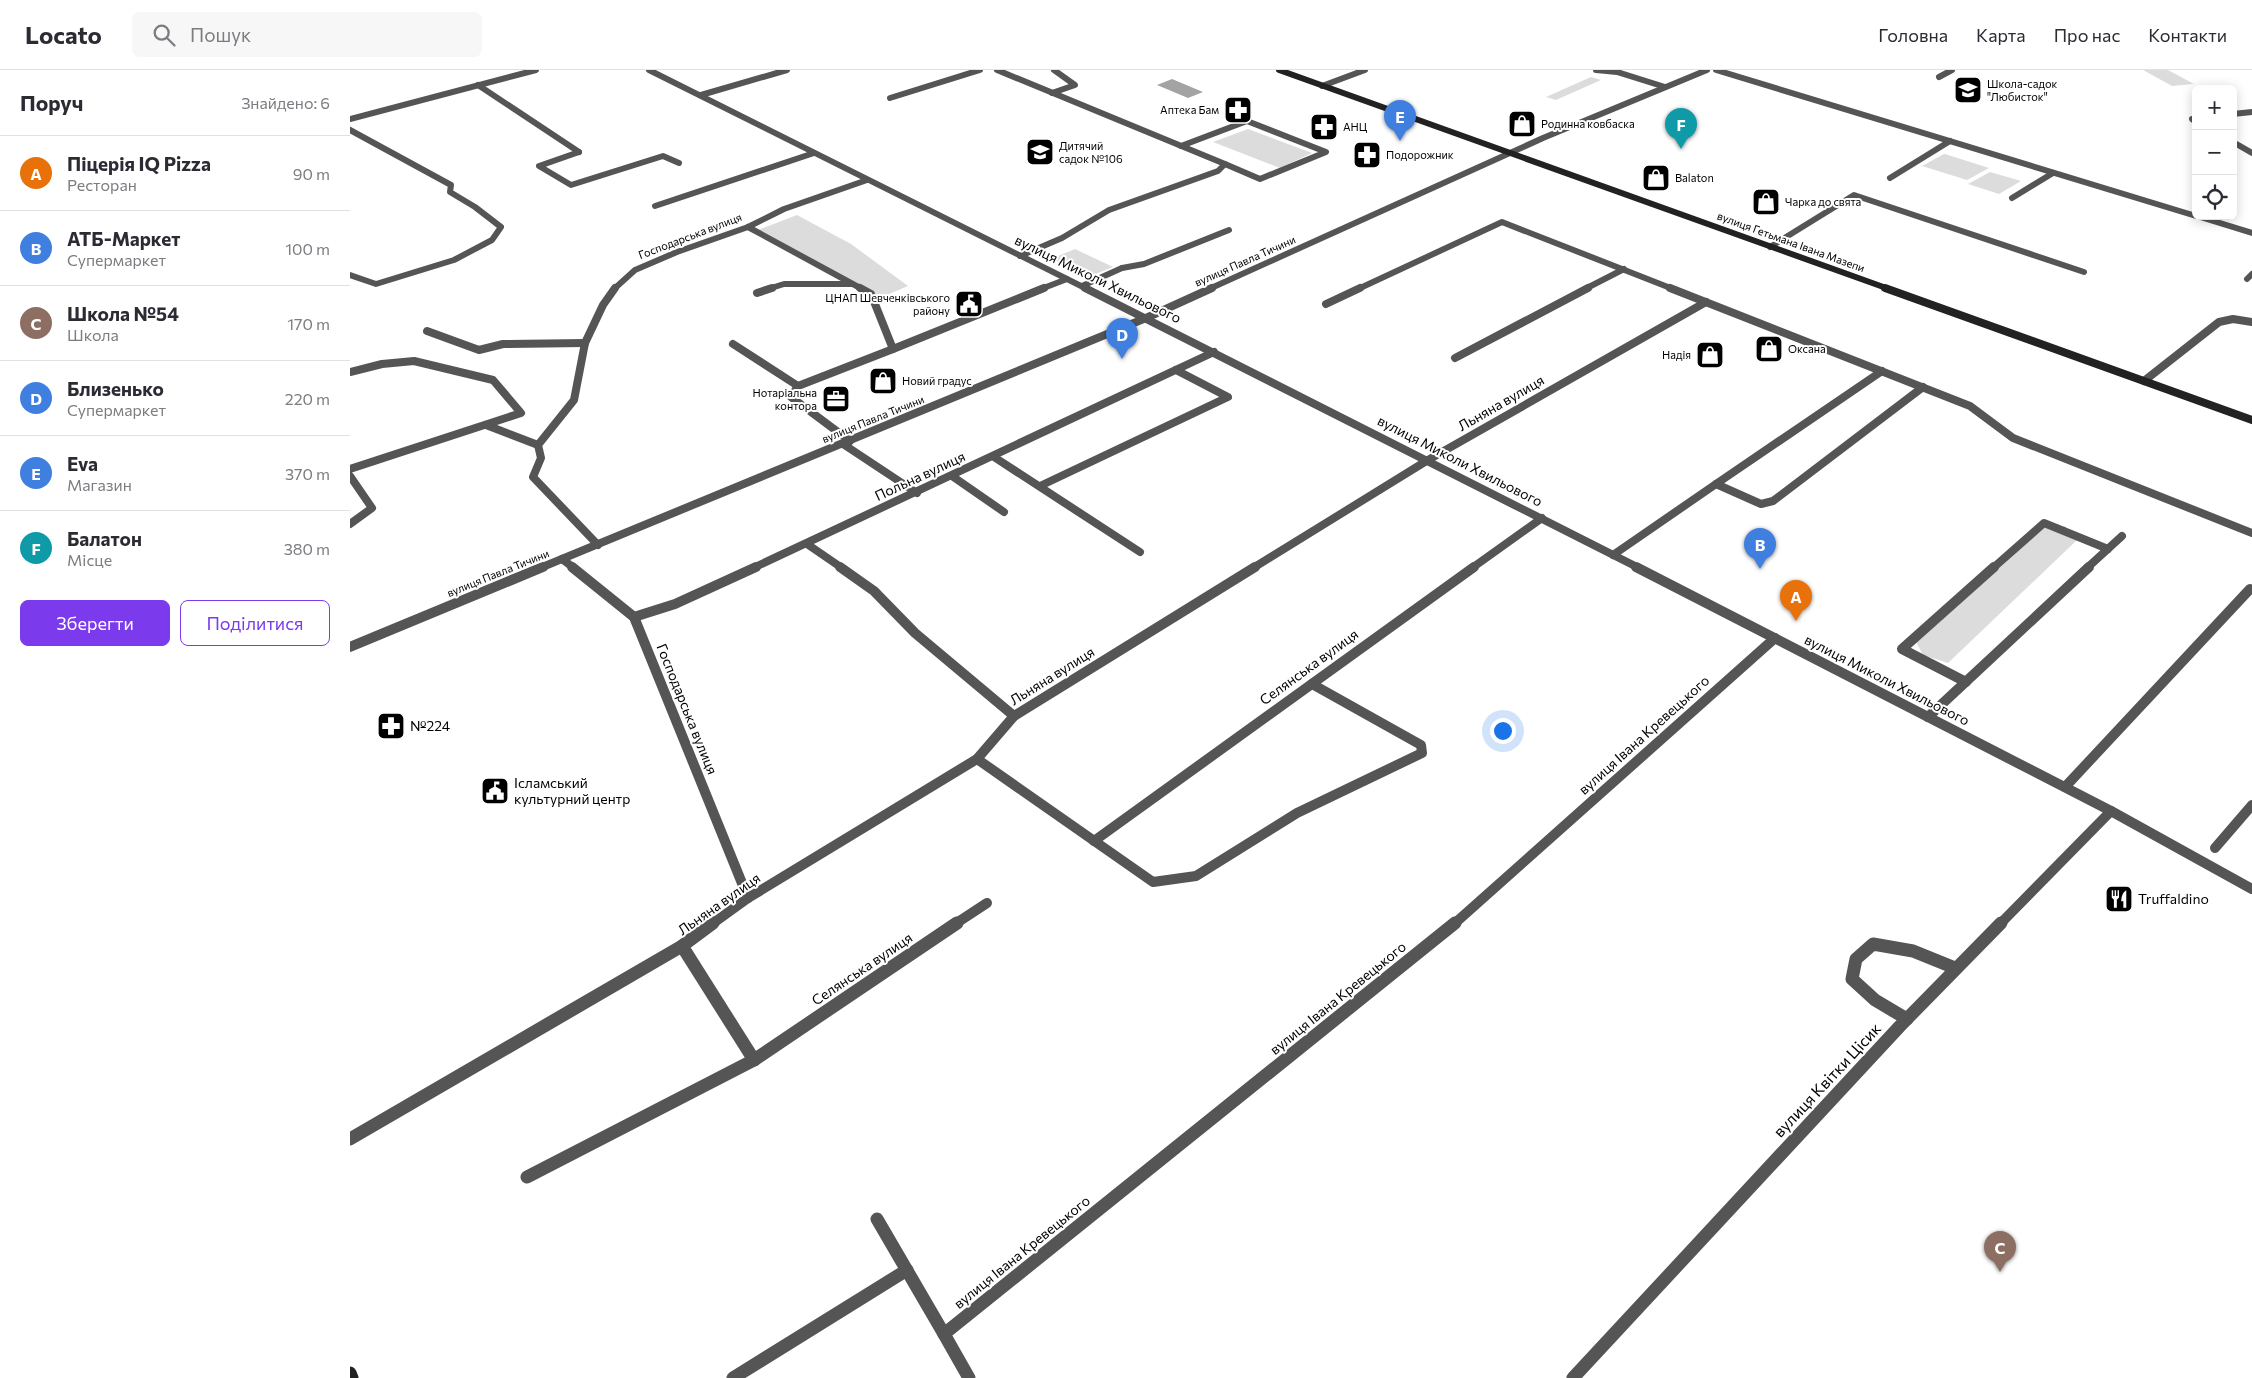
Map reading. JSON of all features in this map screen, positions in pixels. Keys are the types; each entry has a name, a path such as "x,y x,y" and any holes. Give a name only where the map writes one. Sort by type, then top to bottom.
{"main road":[{"name":"вулиця Гетьмана Івана Мазепи","path":"1279,70 2252,420"},
{"path":"350,1373 352,1378"}],"street":[{"path":"350,120 525,71 536,70"},
{"name":"вулиця Миколи Хвильового","path":"649,70 1542,518 2111,811 2252,889"},
{"path":"701,95 788,70"},
{"path":"890,98 980,70"},
{"path":"997,70 1260,179 1326,152 1247,121 1181,146"},
{"path":"1052,93 1075,85 1054,70"},
{"path":"1322,86 1365,70"},
{"path":"1596,70 1617,72 1665,87"},
{"path":"1695,70 1705,71"},
{"path":"1716,70 2192,215"},
{"path":"1939,77 1952,70"},
{"name":"вулиця Павла Тичини","path":"350,647 1146,318 1467,174 1509,153 1705,71"},
{"path":"478,85 579,152 539,166 572,185 663,156 679,164"},
{"path":"2237,114 2252,112"},
{"path":"350,130 451,185 450,192 475,207 501,227 492,240 454,260 376,284 350,276"},
{"path":"1890,178 1950,141"},
{"path":"2237,144 2252,153"},
{"path":"655,206 814,153"},
{"path":"1020,256 1062,238 1109,210 1218,171 1225,164"},
{"path":"2012,198 2053,173"},
{"name":"Господарська вулиця","path":"538,445 574,400 585,343 607,299 615,288 635,270 677,252 748,227 784,209 867,180"},
{"path":"1770,246 1854,195 2084,272"},
{"path":"2209,220 2252,233"},
{"path":"1326,304 1502,222 1970,406 2013,438 2252,533"},
{"path":"748,227 871,294 893,349"},
{"path":"1082,286 1122,268 1144,264 1229,230"},
{"path":"1455,358 1624,269"},
{"path":"917,493 846,442 791,397 798,386 1066,279"},
{"path":"757,293 784,284 853,284"},
{"name":"Льняна вулиця","path":"350,1139 682,946 748,898 977,759 1014,716 1428,460 1706,302"},
{"path":"2144,381 2219,322 2233,319 2252,322"},
{"path":"427,331 479,350 503,344 585,343"},
{"path":"733,344 798,386"},
{"name":"Польна вулиця","path":"634,617 675,604 807,544 1214,352"},
{"path":"350,372 382,364 414,360 493,380 521,413 350,469"},
{"path":"1040,486 1228,398 1176,370"},
{"path":"1612,555 1882,371"},
{"path":"1716,484 1761,504 1773,501 1923,387"},
{"path":"486,424 538,445 541,458 533,477 598,545"},
{"path":"994,457 1140,552"},
{"path":"350,476 372,508 350,524"},
{"path":"952,476 1004,512"},
{"name":"Селянська вулиця","path":"1094,841 1542,518"},
{"path":"1966,682 1902,649 2044,523 2108,549"},
{"path":"1928,717 2122,536"},
{"path":"807,544 874,592 893,608 921,638 1014,716"},
{"name":"Господарська вулиця","path":"562,559 634,617 748,898"},
{"path":"2065,787 2251,589"},
{"name":"вулиця Івана Кревецького","path":"944,1334 1453,925 1775,638"},
{"path":"977,759 1153,882 1196,876 1297,813 1422,753 1421,745 1312,684"},
{"path":"2215,848 2252,805"},
{"name":"вулиця Квітки Цісик","path":"1573,1378 1955,968 2111,811"},
{"name":"Селянська вулиця","path":"527,1177 754,1060 987,903"},
{"path":"1907,1019 1875,1000 1852,979 1856,959 1873,944 1913,951 1955,968"},
{"path":"682,946 754,1060"},
{"path":"877,1219 969,1378"},
{"path":"734,1378 907,1270"}],"shaded area":[{"path":"2143,70 2168,70 2194,84 2172,86"},
{"path":"1591,77 1601,80 1556,100 1546,97"},
{"path":"1172,79 1203,92 1188,98 1157,85"},
{"path":"1248,129 1312,153 1280,168 1213,142"},
{"path":"1944,154 1989,168 1967,180 1922,166"},
{"path":"1990,172 2021,181 1999,194 1968,184"},
{"path":"797,215 851,244 908,286 882,297 758,230"},
{"path":"1075,249 1113,267 1088,277 1051,259"},
{"path":"2047,526 2065,526 2077,540 1948,663 1923,655 1914,638"}],"place":[{"name":"Школа-садок \"Любисток\"","path":"1968,90"},
{"name":"Аптека Бам","path":"1238,110"},
{"name":"Родинна ковбаска","path":"1522,124"},
{"name":"АНЦ","path":"1324,127"},
{"name":"Eva","path":"1400,141"},
{"name":"Балатон","path":"1681,149"},
{"name":"Дитячий садок №106","path":"1040,152"},
{"name":"Подорожник","path":"1367,155"},
{"name":"Balaton","path":"1656,178"},
{"name":"Чарка до свята","path":"1766,202"},
{"name":"ЦНАП Шевченківського району","path":"969,304"},
{"name":"Оксана","path":"1769,349"},
{"name":"Надія","path":"1710,355"},
{"name":"Близенько","path":"1122,359"},
{"name":"Новий градус","path":"883,381"},
{"name":"Нотаріальна контора","path":"836,399"},
{"name":"АТБ-Маркет","path":"1760,569"},
{"name":"Піцерія IQ Pizza","path":"1796,621"},
{"name":"№224","path":"391,726"},
{"name":"Ісламський культурний центр","path":"495,791"},
{"name":"Truffaldino","path":"2119,899"},
{"name":"Школа №54","path":"2000,1272"}]}
